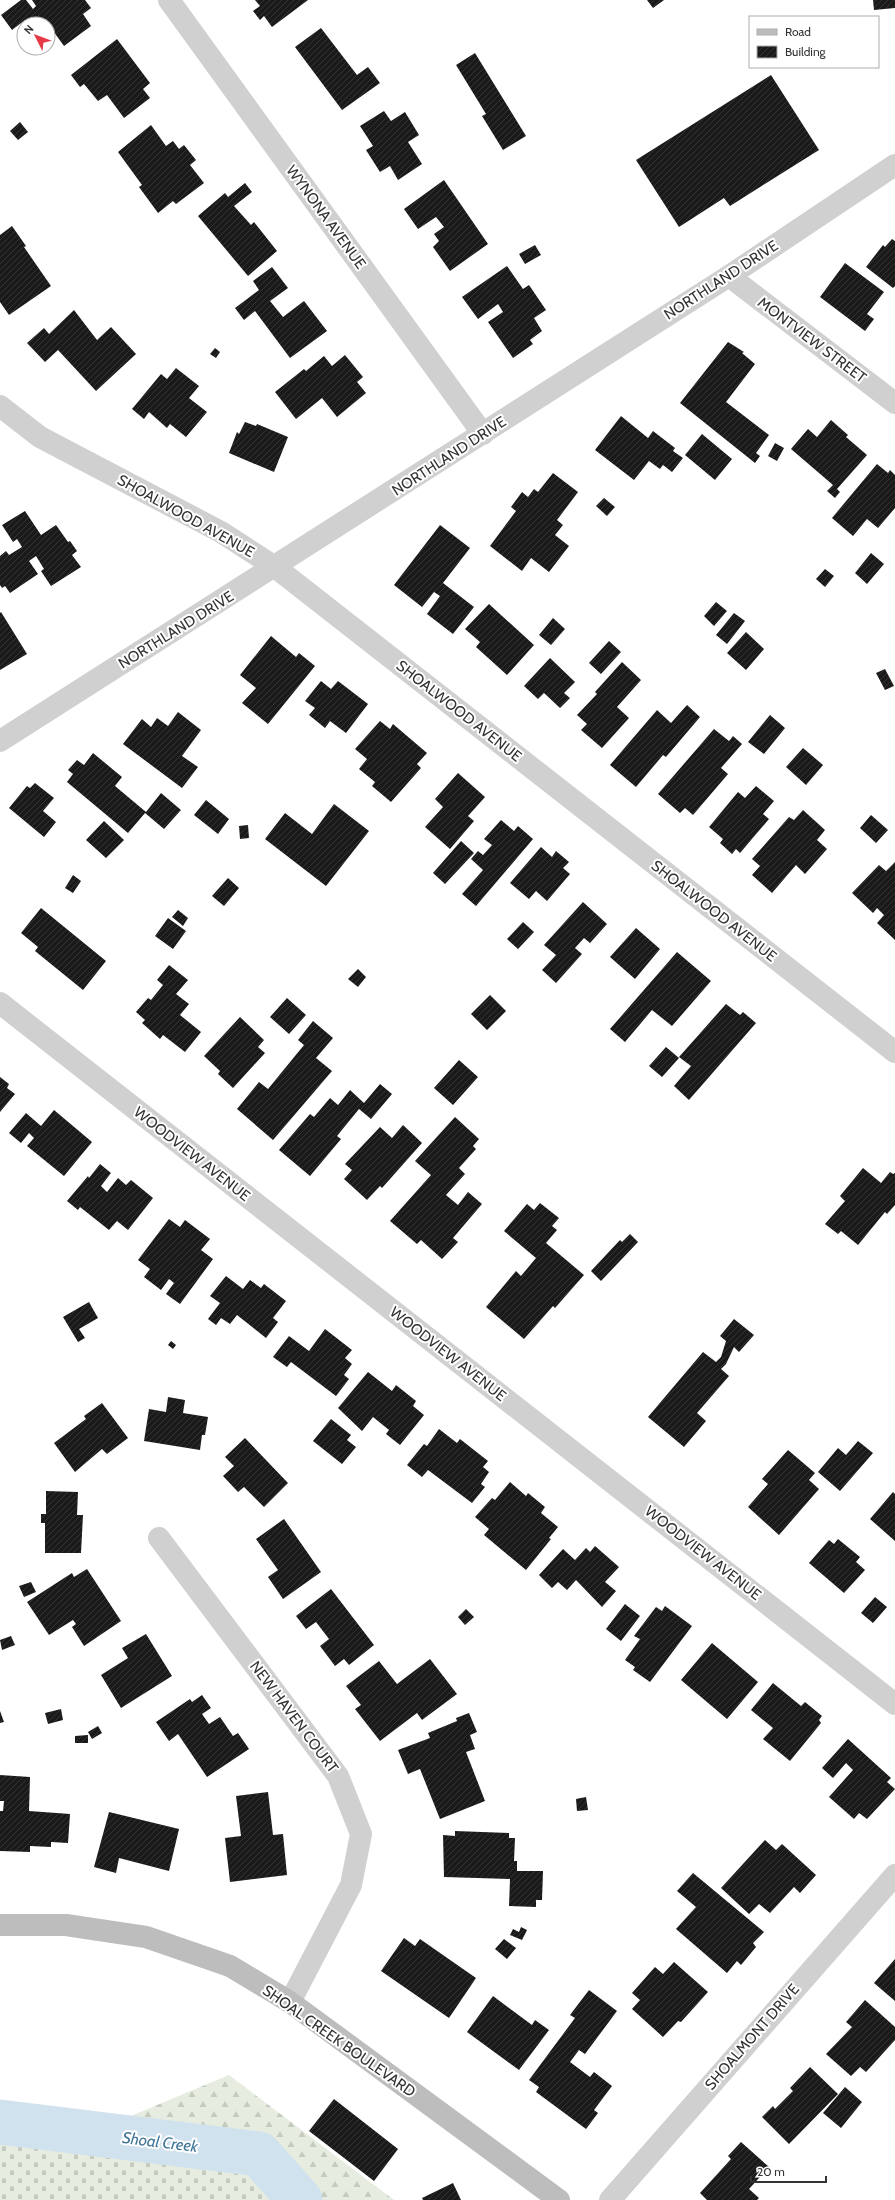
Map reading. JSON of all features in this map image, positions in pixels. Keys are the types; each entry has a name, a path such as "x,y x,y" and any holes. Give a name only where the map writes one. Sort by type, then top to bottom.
{"street":[{"name":"WYNONA AVENUE","path":"169,0 483,434"},
{"name":"NORTHLAND DRIVE","path":"0,741 729,276 895,165"},
{"name":"MONTVIEW STREET","path":"729,276 895,404"},
{"name":"SHOALWOOD AVENUE","path":"0,406 40,437 221,532 275,567 895,1052"},
{"name":"WOODVIEW AVENUE","path":"0,1003 895,1704"},
{"name":"NEW HAVEN COURT","path":"159,1538 338,1776 361,1834 351,1885 290,2002"},
{"name":"SHOALMONT DRIVE","path":"610,2200 895,1875"},
{"name":"SHOAL CREEK BOULEVARD","path":"0,1925 66,1925 146,1937 230,1966 290,2002 559,2200"}],"green space":[{"path":"229,2075 394,2200 0,2200 0,2142 59,2146"},
{"path":"0,2122 259,2154 300,2200 0,2200"}],"building":[{"path":"21,0 26,0 33,9 36,6 32,0 85,0 91,8 83,14 91,26 64,46 56,35 56,16 16,16 16,27 12,30 1,15"},
{"path":"255,0 308,0 272,27 264,16 260,20 253,11 260,6"},
{"path":"647,0 664,0 653,8"},
{"path":"873,0 895,0 895,8 874,10"},
{"path":"321,28 357,75 368,67 380,83 342,110 295,47"},
{"path":"117,39 150,83 143,89 150,98 124,118 107,95 98,101 84,84 80,87 71,75"},
{"path":"475,53 526,136 503,150 482,116 486,114 456,65"},
{"path":"771,75 819,150 730,206 724,198 679,227 636,160"},
{"path":"384,111 391,121 405,112 419,135 408,142 422,164 398,180 390,166 380,172 366,150 373,146 360,126"},
{"path":"20,122 28,132 18,140 10,131"},
{"path":"151,125 166,146 173,141 179,149 184,145 196,160 190,165 204,183 176,204 173,201 158,213 139,187 142,185 118,152"},
{"path":"444,180 488,244 450,271 433,247 439,241 434,234 444,227 436,217 418,229 404,209"},
{"path":"245,183 252,192 234,206 251,225 254,222 277,251 248,276 198,216 225,193 228,197"},
{"path":"12,226 26,246 24,247 51,286 9,315 0,302 0,235"},
{"path":"892,239 895,241 895,286 893,288 866,267 883,245 885,247"},
{"path":"535,245 541,255 525,264 519,254"},
{"path":"845,263 884,292 867,314 874,319 865,331 820,297"},
{"path":"507,266 523,289 529,285 546,310 534,318 542,331 530,340 533,344 513,358 488,322 503,312 498,304 478,319 462,297"},
{"path":"272,267 288,288 270,301 283,317 304,301 327,331 290,358 255,311 244,320 235,308 259,290 253,281"},
{"path":"74,310 97,340 111,327 136,354 96,391 58,350 45,362 27,343 44,328 49,334"},
{"path":"728,342 744,352 742,353 755,364 726,402 769,435 756,453 760,456 755,463 680,403"},
{"path":"215,348 220,352 216,358 210,354"},
{"path":"345,355 363,377 357,382 366,393 337,417 322,398 296,419 275,392 304,369 306,371 324,356 332,366"},
{"path":"176,368 199,386 189,398 207,412 186,437 170,424 167,428 149,412 144,419 132,409 161,374 167,379"},
{"path":"621,416 648,438 653,431 675,448 673,451 683,458 672,472 663,465 660,469 649,461 634,480 595,450"},
{"path":"831,420 848,435 846,437 867,455 837,489 840,492 835,498 827,491 833,485 791,449 808,429 817,437"},
{"path":"245,422 256,426 257,424 288,437 274,472 229,453 237,432 239,434"},
{"path":"702,434 732,459 715,480 685,455"},
{"path":"775,443 784,448 777,461 768,456"},
{"path":"877,464 888,473 890,470 895,475 895,508 878,528 867,519 853,536 832,518"},
{"path":"553,473 578,492 557,520 563,525 555,535 569,546 549,572 531,558 522,571 490,546 516,511 511,507 522,492 528,497 534,489 538,492"},
{"path":"604,498 615,507 607,516 596,506"},
{"path":"25,511 41,535 56,525 68,542 70,541 77,551 72,555 81,567 51,586 41,571 44,569 36,556 29,561 38,574 10,593 5,586 2,588 0,585 0,556 6,551 9,555 22,547 17,539 13,542 2,525"},
{"path":"440,525 470,548 443,583 474,607 453,634 427,614 440,596 434,592 422,607 394,585"},
{"path":"871,553 884,564 867,584 855,573"},
{"path":"825,569 834,576 825,587 816,579"},
{"path":"716,602 727,611 714,626 704,616"},
{"path":"489,604 534,645 507,675 476,647 480,642 465,629"},
{"path":"1,612 27,654 0,670 0,613"},
{"path":"734,613 745,621 727,644 716,635"},
{"path":"553,618 565,629 551,645 539,635"},
{"path":"746,632 764,649 746,670 727,653"},
{"path":"271,636 296,657 299,653 315,666 268,724 242,703 256,688 240,675"},
{"path":"609,641 621,652 601,674 589,663"},
{"path":"550,658 575,682 564,693 570,698 560,708 544,693 538,699 524,686"},
{"path":"622,662 641,680 617,707 629,718 602,748 581,730 587,724 577,715 597,694 595,692"},
{"path":"885,669 894,686 885,690 876,673"},
{"path":"321,681 331,689 338,681 368,704 346,733 330,721 325,728 309,715 315,708 305,701"},
{"path":"687,705 700,717 666,757 663,755 636,787 610,765 657,710 671,723"},
{"path":"178,712 201,730 182,756 198,767 182,788 123,744 142,719 151,727 157,718 168,726"},
{"path":"770,715 785,728 764,754 748,742"},
{"path":"380,721 390,729 393,724 427,753 417,764 421,768 391,802 372,786 375,782 359,769 367,759 355,749"},
{"path":"714,729 729,741 733,736 742,744 721,768 728,774 693,815 685,808 680,813 658,794"},
{"path":"803,748 823,765 806,785 786,767"},
{"path":"93,753 122,777 115,786 146,812 161,793 181,810 164,829 145,813 128,833 67,782 73,774 68,770 77,760 84,765"},
{"path":"458,773 485,797 468,816 474,821 450,849 425,827 443,807 435,799"},
{"path":"35,783 54,798 43,811 56,822 44,837 9,808 27,786 30,788"},
{"path":"756,786 774,801 763,814 769,819 740,853 736,849 732,854 720,843 723,839 709,827 738,792 745,798"},
{"path":"206,800 229,819 218,834 194,815"},
{"path":"334,804 369,831 326,886 265,839 285,813 312,834"},
{"path":"803,810 825,830 817,840 827,849 805,874 796,865 772,893 752,875 760,866 752,859 789,817 794,820"},
{"path":"871,815 888,830 876,843 860,828"},
{"path":"501,820 514,831 518,826 533,839 476,906 462,894 483,870 471,859 478,851 483,855 492,845 484,839"},
{"path":"104,821 124,840 106,858 86,840"},
{"path":"248,825 249,838 240,839 239,826"},
{"path":"461,841 474,853 445,884 433,873"},
{"path":"541,847 552,857 556,851 569,862 563,868 570,874 547,901 536,891 529,899 510,883"},
{"path":"895,862 895,940 877,923 884,915 877,908 873,913 852,893 879,865 886,871"},
{"path":"73,875 81,881 73,893 65,888"},
{"path":"228,878 239,888 224,906 212,896"},
{"path":"583,902 607,924 590,943 584,938 575,948 582,954 556,983 542,970 556,955 544,945"},
{"path":"41,908 106,961 83,990 35,951 38,947 21,933"},
{"path":"178,910 188,918 183,926 172,917"},
{"path":"168,918 186,931 173,949 155,936"},
{"path":"523,922 534,932 518,949 507,939"},
{"path":"636,928 660,949 635,979 610,957"},
{"path":"677,952 711,981 672,1026 652,1010 625,1042 610,1029"},
{"path":"169,965 188,980 176,994 189,1004 180,1015 201,1032 185,1052 163,1035 160,1039 142,1023 145,1020 136,1012 148,998 151,1000 163,985 157,980"},
{"path":"358,969 366,977 358,987 348,979"},
{"path":"490,995 506,1011 487,1030 471,1014"},
{"path":"287,998 306,1015 289,1034 270,1017"},
{"path":"726,1004 740,1015 743,1012 756,1023 689,1100 674,1086 691,1066 679,1057"},
{"path":"240,1017 264,1040 258,1047 265,1053 233,1088 218,1074 220,1071 204,1056"},
{"path":"313,1021 333,1038 316,1058 332,1071 273,1140 237,1109 259,1082 268,1089 304,1045 298,1040"},
{"path":"666,1047 679,1058 662,1077 649,1066"},
{"path":"459,1060 478,1077 453,1105 434,1088"},
{"path":"0,1077 9,1084 7,1088 15,1094 0,1112"},
{"path":"380,1084 392,1094 371,1119 359,1109 337,1136 341,1139 310,1176 279,1150 310,1114 314,1117 330,1098 338,1105 350,1090 364,1103"},
{"path":"54,1110 92,1142 64,1176 27,1146 34,1138 29,1133 21,1143 9,1133 26,1113 41,1126"},
{"path":"455,1117 479,1139 473,1146 476,1149 459,1168 465,1174 446,1195 458,1205 468,1192 482,1204 453,1238 458,1242 442,1259 421,1240 417,1244 390,1221 431,1175 415,1161"},
{"path":"403,1125 422,1143 382,1188 380,1186 367,1200 344,1179 352,1170 345,1164 380,1127 392,1138"},
{"path":"100,1164 111,1173 101,1186 107,1192 118,1178 126,1185 131,1180 153,1198 128,1230 117,1221 109,1230 80,1207 78,1210 67,1201"},
{"path":"863,1168 881,1183 890,1172 893,1174 895,1173 895,1205 887,1214 885,1212 858,1245 841,1231 838,1234 825,1224 845,1201 840,1196"},
{"path":"540,1203 559,1218 552,1226 557,1230 546,1243 584,1275 555,1308 553,1306 524,1339 486,1307 516,1271 521,1276 536,1258 504,1231 527,1204 534,1210"},
{"path":"169,1219 180,1227 185,1220 210,1239 201,1250 213,1259 180,1304 166,1294 174,1283 169,1279 161,1290 144,1277 150,1269 138,1260"},
{"path":"630,1234 638,1242 601,1281 591,1271 620,1240 622,1242"},
{"path":"226,1276 243,1289 250,1280 261,1288 264,1284 286,1301 273,1318 278,1322 266,1338 237,1315 230,1324 221,1318 216,1325 208,1319 220,1303 210,1296"},
{"path":"89,1302 98,1318 79,1329 85,1338 78,1342 63,1317"},
{"path":"734,1319 754,1335 739,1352 734,1347 726,1364 721,1369 729,1376 697,1413 706,1421 684,1447 648,1417 703,1352 716,1362 721,1357 726,1341 720,1336"},
{"path":"325,1329 352,1350 345,1358 352,1364 344,1375 349,1379 336,1396 291,1362 287,1367 273,1357 289,1336 309,1351"},
{"path":"171,1341 176,1345 173,1349 168,1345"},
{"path":"368,1372 392,1391 396,1385 416,1401 413,1406 424,1415 400,1445 386,1434 389,1430 373,1417 362,1431 338,1408"},
{"path":"168,1397 185,1400 183,1413 208,1417 205,1435 202,1435 200,1450 144,1441 149,1409 166,1412"},
{"path":"102,1403 128,1438 107,1454 102,1449 75,1472 54,1443 86,1419 84,1416"},
{"path":"331,1419 351,1435 347,1440 356,1447 342,1464 313,1441"},
{"path":"439,1429 457,1443 460,1439 488,1461 483,1467 489,1472 481,1484 485,1487 472,1503 428,1470 422,1477 407,1465 424,1444 427,1446"},
{"path":"245,1438 288,1483 264,1507 244,1487 238,1492 223,1476 234,1466 225,1457"},
{"path":"858,1441 873,1453 840,1491 818,1472 838,1448 846,1455"},
{"path":"788,1450 815,1473 809,1480 819,1489 779,1535 748,1507 768,1484 762,1479"},
{"path":"510,1482 526,1496 528,1493 545,1507 541,1513 558,1527 549,1538 551,1539 526,1570 484,1535 489,1529 475,1517 492,1498 495,1500"},
{"path":"46,1491 78,1492 77,1515 83,1515 81,1553 45,1553 45,1523 41,1523 41,1514 46,1514"},
{"path":"893,1492 895,1494 895,1541 870,1519"},
{"path":"284,1519 321,1572 283,1599 268,1577 278,1570 256,1539"},
{"path":"838,1539 860,1557 856,1562 865,1570 844,1593 809,1563 829,1540 834,1544"},
{"path":"595,1546 619,1567 605,1582 616,1591 602,1607 576,1580 567,1590 558,1582 552,1588 539,1575 563,1549 575,1560 586,1548 590,1552"},
{"path":"87,1569 121,1621 84,1646 72,1627 76,1624 73,1620 49,1635 27,1602 72,1573 74,1577"},
{"path":"31,1582 36,1592 24,1597 19,1586"},
{"path":"331,1589 374,1645 349,1665 344,1659 335,1666 320,1646 329,1639 316,1622 306,1629 296,1616"},
{"path":"875,1597 887,1607 873,1623 861,1613"},
{"path":"625,1604 640,1616 621,1641 606,1629"},
{"path":"665,1606 692,1626 650,1682 633,1670 635,1667 625,1660 640,1639 634,1636 656,1607 662,1611"},
{"path":"466,1609 474,1617 465,1625 458,1617"},
{"path":"146,1634 172,1676 121,1708 101,1675 128,1658 122,1648"},
{"path":"11,1636 15,1645 2,1650 0,1640"},
{"path":"712,1643 758,1682 727,1719 681,1680"},
{"path":"430,1659 457,1694 422,1720 417,1713 380,1741 355,1709 361,1705 346,1686 379,1661 397,1684"},
{"path":"773,1683 801,1706 805,1702 822,1716 819,1720 821,1723 790,1761 763,1739 773,1728 751,1710"},
{"path":"202,1695 211,1708 202,1714 209,1724 220,1717 233,1736 238,1733 249,1749 207,1777 178,1734 169,1741 156,1722 190,1699 192,1702"},
{"path":"61,1709 63,1720 48,1724 45,1713"},
{"path":"0,1711 4,1722 0,1723"},
{"path":"469,1713 477,1732 470,1735 475,1749 466,1752 485,1801 440,1819 420,1769 408,1774 398,1750 430,1738 428,1733 457,1721 456,1718"},
{"path":"98,1726 102,1733 92,1739 88,1732"},
{"path":"88,1735 88,1743 75,1743 75,1736"},
{"path":"848,1739 891,1778 887,1782 895,1789 867,1819 859,1813 854,1819 829,1797 853,1770 846,1763 833,1778 822,1768"},
{"path":"0,1775 30,1777 29,1811 70,1814 68,1843 51,1842 51,1847 30,1846 30,1852 0,1851 0,1811 3,1811 4,1801 0,1801"},
{"path":"268,1792 273,1835 283,1834 287,1875 230,1882 225,1838 241,1836 236,1796"},
{"path":"586,1797 588,1810 577,1811 576,1799"},
{"path":"109,1812 179,1829 169,1871 119,1858 116,1873 94,1867"},
{"path":"455,1831 509,1833 509,1838 515,1838 514,1861 517,1861 517,1871 543,1871 542,1900 536,1900 536,1907 509,1906 510,1879 444,1877 443,1835 455,1836"},
{"path":"765,1840 776,1850 782,1844 816,1875 800,1893 794,1887 770,1913 759,1904 749,1914 721,1888"},
{"path":"693,1873 764,1932 753,1943 756,1947 741,1965 737,1961 727,1973 676,1929 696,1907 677,1891"},
{"path":"521,1927 527,1930 522,1940 510,1935 513,1929 519,1932"},
{"path":"404,1938 415,1946 420,1939 476,1978 449,2018 381,1971"},
{"path":"504,1939 516,1948 507,1959 495,1949"},
{"path":"895,1959 895,2001 874,1983"},
{"path":"674,1962 708,1992 681,2022 678,2021 663,2037 632,2009 640,2000 632,1993 655,1967 663,1974"},
{"path":"589,1990 617,2011 585,2054 579,2050 570,2062 590,2077 594,2072 612,2086 594,2110 598,2113 586,2129 536,2092 539,2087 529,2080 575,2018 570,2015"},
{"path":"493,1996 532,2025 535,2020 549,2030 519,2070 467,2032"},
{"path":"865,2000 895,2027 895,2040 866,2072 860,2067 851,2076 826,2054 852,2027 846,2022"},
{"path":"810,2067 838,2094 789,2144 762,2117 773,2106 775,2109 793,2091 790,2088"},
{"path":"845,2087 862,2102 841,2128 823,2113"},
{"path":"334,2099 398,2149 374,2181 309,2131"},
{"path":"741,2142 769,2167 749,2189 759,2198 757,2200 707,2200 700,2193 731,2159 728,2156"},
{"path":"453,2183 461,2200 423,2200 422,2198"}],"waterway":[{"name":"Shoal Creek","path":"0,2122 259,2154 300,2200"}]}
